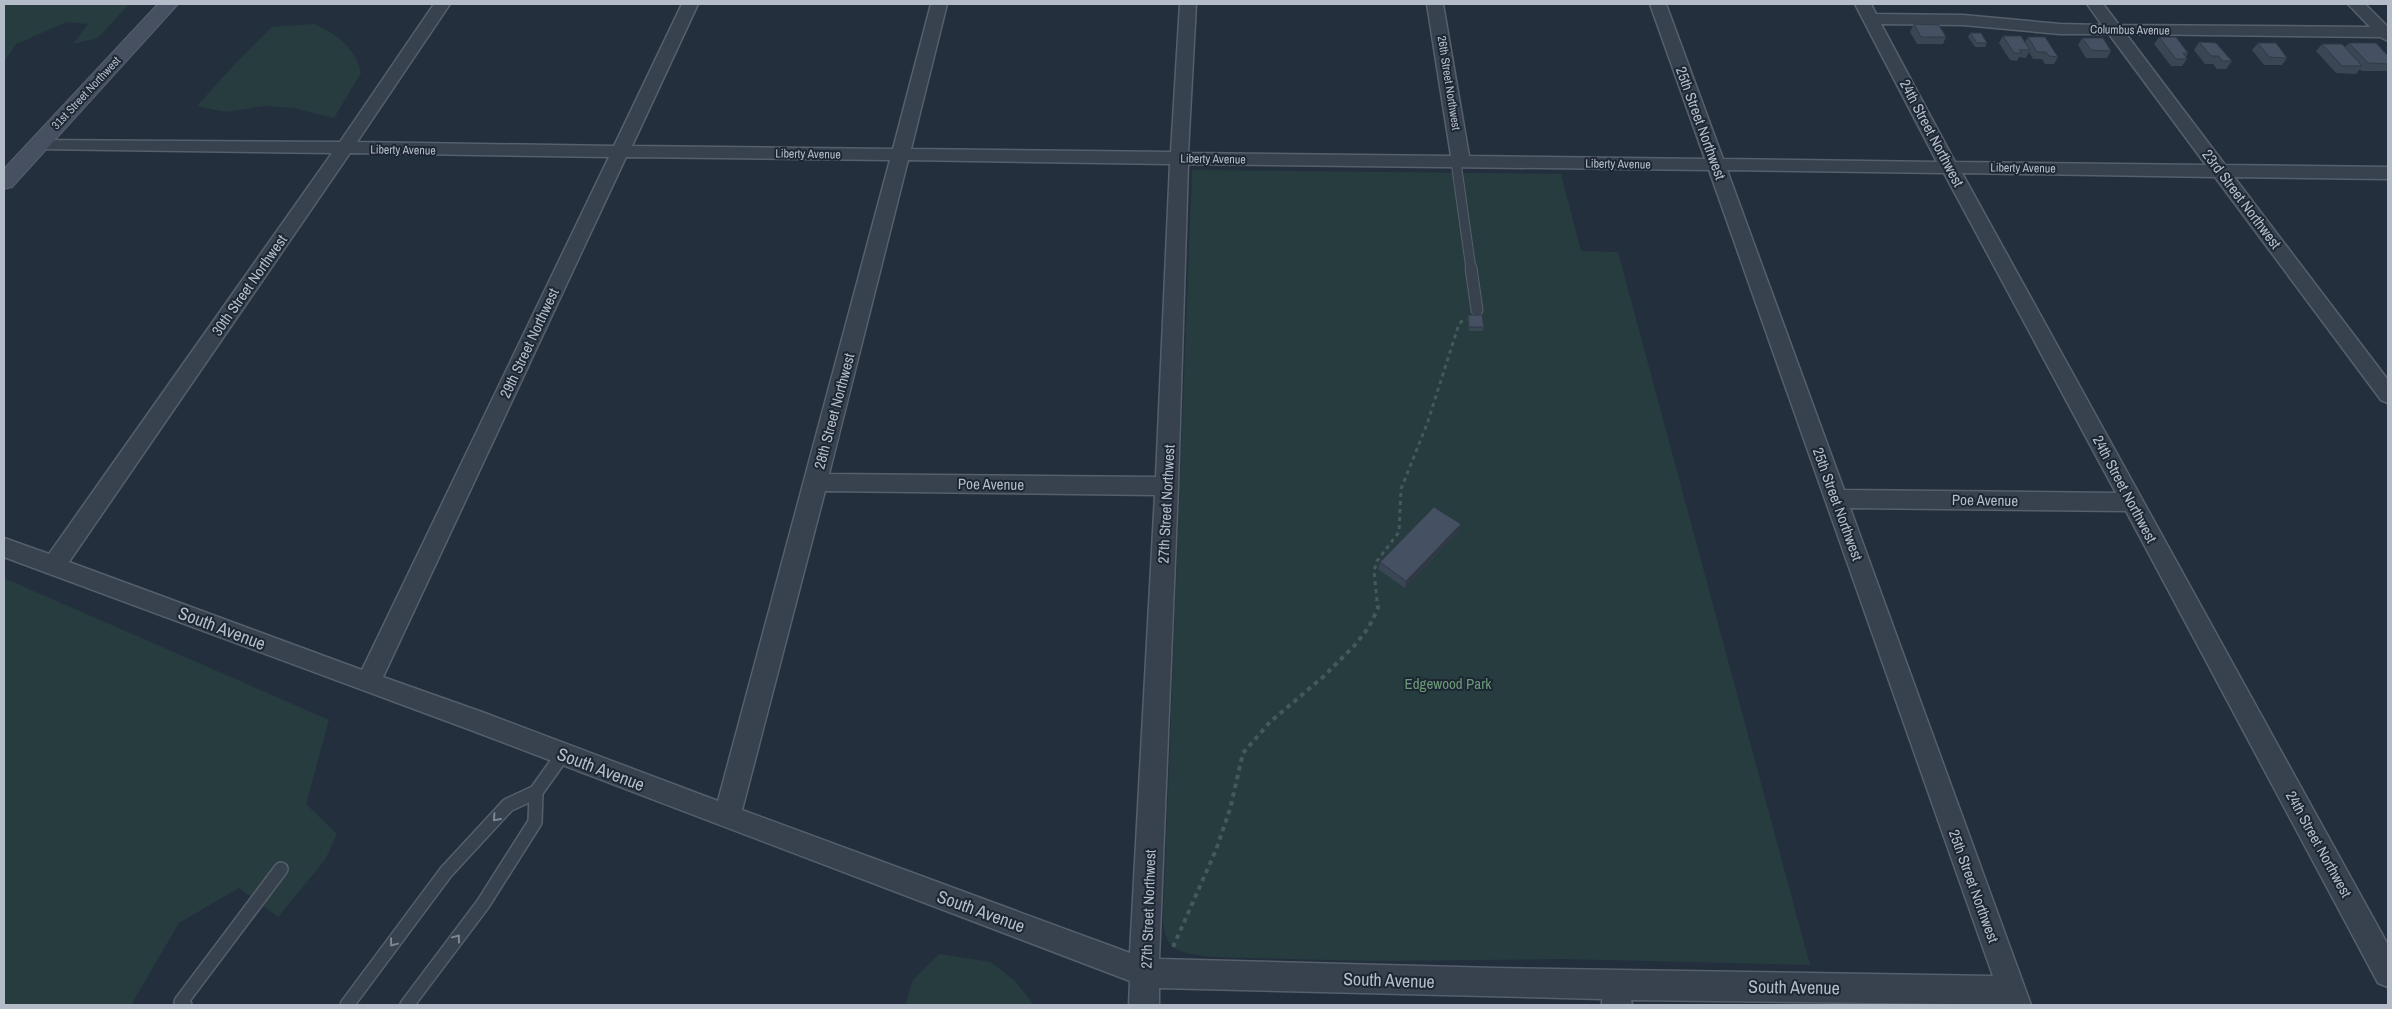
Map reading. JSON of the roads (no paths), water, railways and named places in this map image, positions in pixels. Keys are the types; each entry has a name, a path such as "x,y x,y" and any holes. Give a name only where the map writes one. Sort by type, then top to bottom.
{"main road":[{"name":"31st Street Northwest","path":"4,182 168,4"}],"street":[{"name":"30th Street Northwest","path":"54,565 344,149 442,4"},
{"name":"29th Street Northwest","path":"368,683 690,4"},
{"name":"28th Street Northwest","path":"727,817 940,4"},
{"name":"27th Street Northwest","path":"1144,1005 1146,973 1145,930 1167,486 1179,159 1188,4"},
{"name":"26th Street Northwest","path":"1435,4 1458,162"},
{"name":"25th Street Northwest","path":"1658,4 2015,998"},
{"name":"23rd Street Northwest","path":"2095,4 2388,396"},
{"path":"2356,4 2387,33"},
{"name":"Columbus Avenue","path":"1868,11 2060,29 2387,33"},
{"name":"24th Street Northwest","path":"1868,11 1949,167 2388,973"},
{"name":"Liberty Avenue","path":"38,144 2388,173"},
{"name":"Poe Avenue","path":"815,482 1167,486"},
{"name":"Poe Avenue","path":"1836,499 2133,502"},
{"name":"South Avenue","path":"4,546 1146,973 1496,983 1616,994 2015,998"}],"lane":[{"path":"1458,162 1476,310"},
{"path":"347,1005 446,872 508,805 536,792 563,754"},
{"path":"407,1005 483,904 535,822 536,792"},
{"path":"185,1005 181,1002 281,869"}],"park label":[{"name":"Edgewood Park","path":"1448,683"}]}
